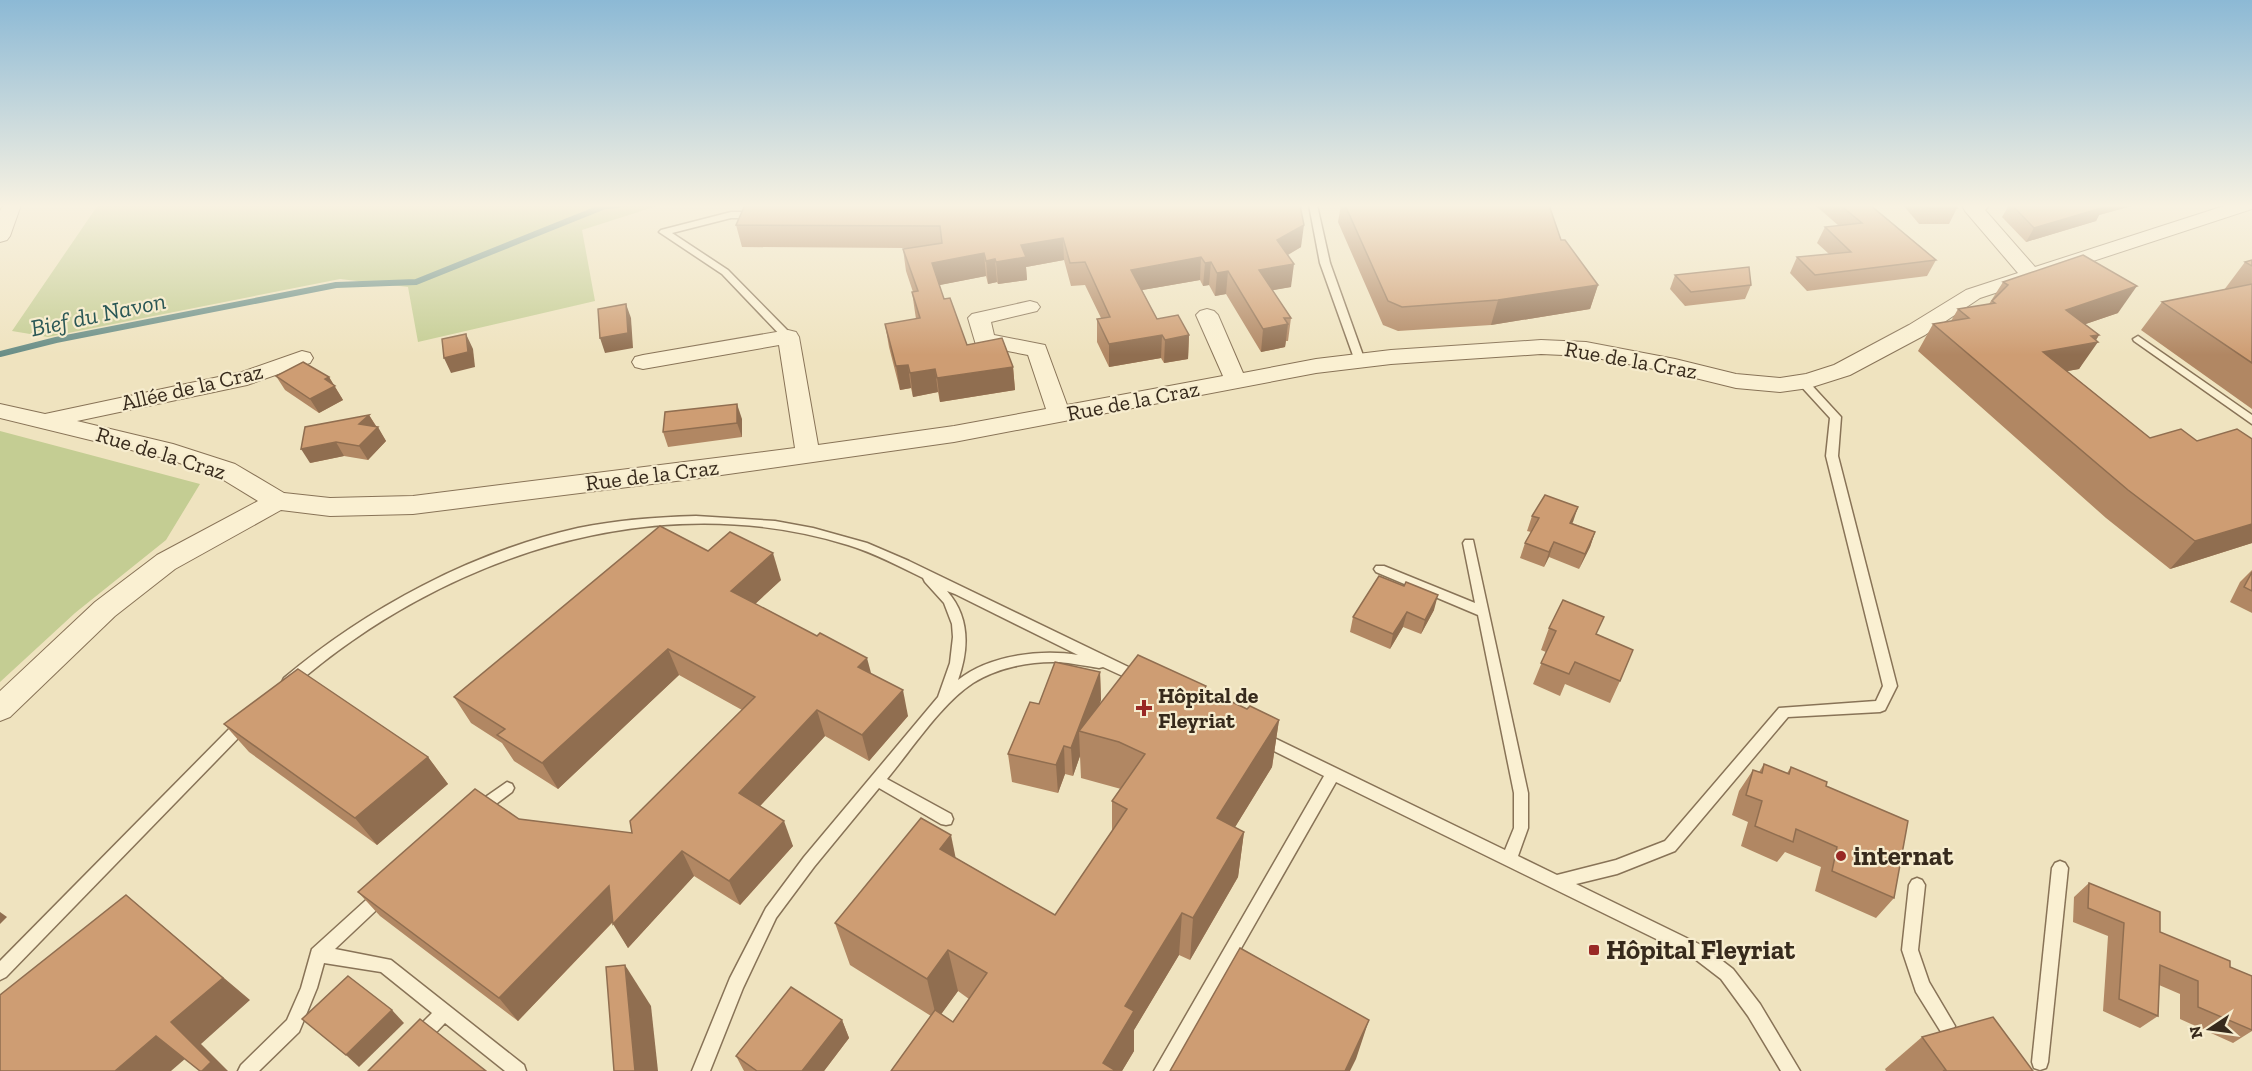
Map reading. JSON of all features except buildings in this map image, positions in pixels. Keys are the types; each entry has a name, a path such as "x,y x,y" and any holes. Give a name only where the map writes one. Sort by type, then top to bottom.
{"street":[{"path":"2014,255 2031,275"},
{"name":"Rue de la Craz","path":"0,411 173,452 226,470 278,501 330,507 413,505 808,455 954,434 1316,366 1360,361 1541,346 1586,349 1628,356 1737,381 1780,385 1842,370 1917,330 1973,294 2092,255"},
{"path":"1030,308 978,318 984,340 1037,350 1059,414"},
{"path":"1207,315 1236,381"},
{"path":"643,362 788,337 808,455"},
{"name":"Allée de la Craz","path":"47,421 247,378 302,358"},
{"path":"0,709 105,609 166,562 278,501"}],"lane":[{"path":"699,255 725,272 788,337"},
{"path":"1323,255 1360,361"},
{"path":"2138,339 2252,420"},
{"path":"1556,882 1617,867 1670,846 1784,712 1880,706 1890,686 1832,456 1836,417 1802,381"},
{"path":"279,691 303,669 365,627 420,593 478,566 544,542 609,528 682,520 735,520 800,528 852,542 924,574 1151,684"},
{"path":"1469,543 1521,793 1521,828 1509,860"},
{"path":"1380,569 1484,612"},
{"path":"924,574 949,601 958,623 960,652 956,674 944,700"},
{"path":"701,1071 736,984 771,913 809,862 944,700 969,679 993,668 1026,659 1058,657 1111,665"},
{"path":"0,972 254,713"},
{"path":"1252,734 1697,951 1727,974 1754,1010 1791,1071"},
{"path":"1162,1071 1333,774"},
{"path":"877,780 946,819"},
{"path":"465,819 507,788"},
{"path":"2040,1062 2060,868"},
{"path":"247,1071 293,1026 309,988 318,954 396,882"},
{"path":"1917,885 1910,950 1922,986 1947,1026"},
{"path":"318,954 385,965 518,1071"},
{"path":"403,1054 445,1012"}],"green space":[{"path":"64,255 587,255 595,301 418,342 408,287 340,279 48,337 12,331"},
{"path":"0,431 200,484 166,540 75,613 0,682"}],"waterway":[{"name":"Bief du Navon","path":"0,354 56,340 336,285 416,282 483,255"}],"place":[{"name":"Hôpital de Fleyriat","path":"1144,708"},
{"name":"internat","path":"1841,856"},
{"name":"Hôpital Fleyriat","path":"1594,950"}]}
